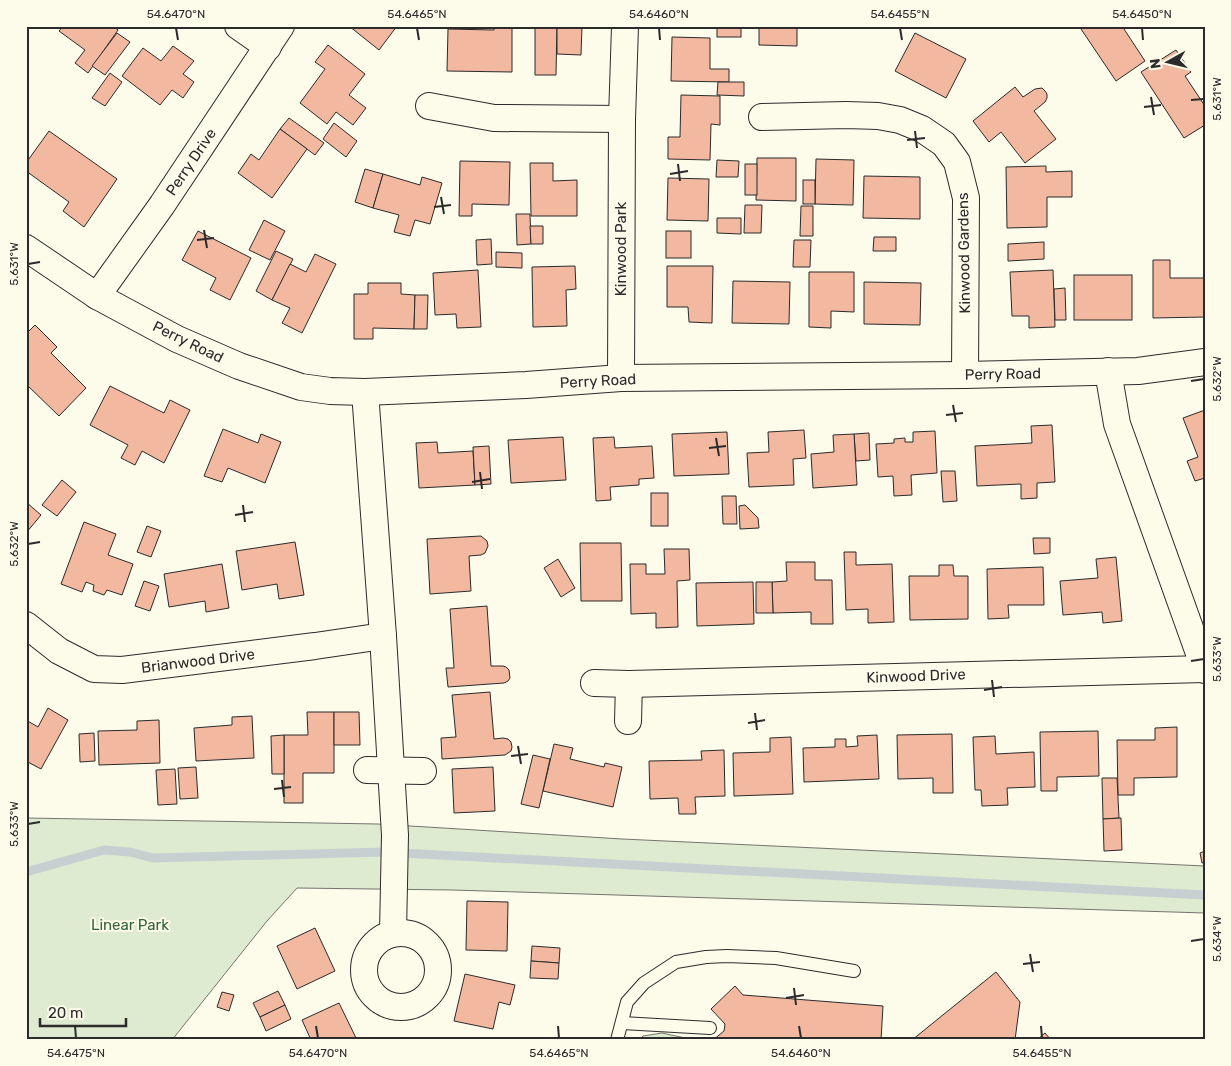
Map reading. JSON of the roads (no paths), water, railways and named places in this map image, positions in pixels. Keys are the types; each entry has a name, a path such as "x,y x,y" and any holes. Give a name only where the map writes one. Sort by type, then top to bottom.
{"street":[{"path":"238,26 274,36"},
{"name":"Kinwood Park","path":"621,378 624,26"},
{"name":"Perry Drive","path":"97,296 162,205 274,36"},
{"path":"429,106 494,118 622,119"},
{"name":"Kinwood Gardens","path":"762,117 878,116 900,120 922,129 944,144 957,162 966,198 965,375"},
{"name":"Perry Road","path":"26,248 97,296 177,339 239,366 301,387 330,391 365,392 526,385 621,378 1138,372 1205,362"},
{"name":"Kinwood Drive","path":"594,683 629,684 1204,669 1117,424 1108,372"},
{"path":"365,392 383,636 379,770 394,835 393,933"},
{"name":"Brianwood Drive","path":"26,625 59,651 94,669 122,670 296,649 383,636"},
{"path":"628,721 629,684"},
{"path":"379,770 423,771"}],"lane":[{"path":"618,1040 627,1002 644,983 676,962 727,956 776,958 854,971"},
{"path":"622,1023 710,1028"}],"waterway":[{"path":"26,872 104,850 130,852 153,858 384,852"},
{"path":"401,853 1205,895"}],"park label":[{"name":"Linear Park","path":"130,925"}]}
